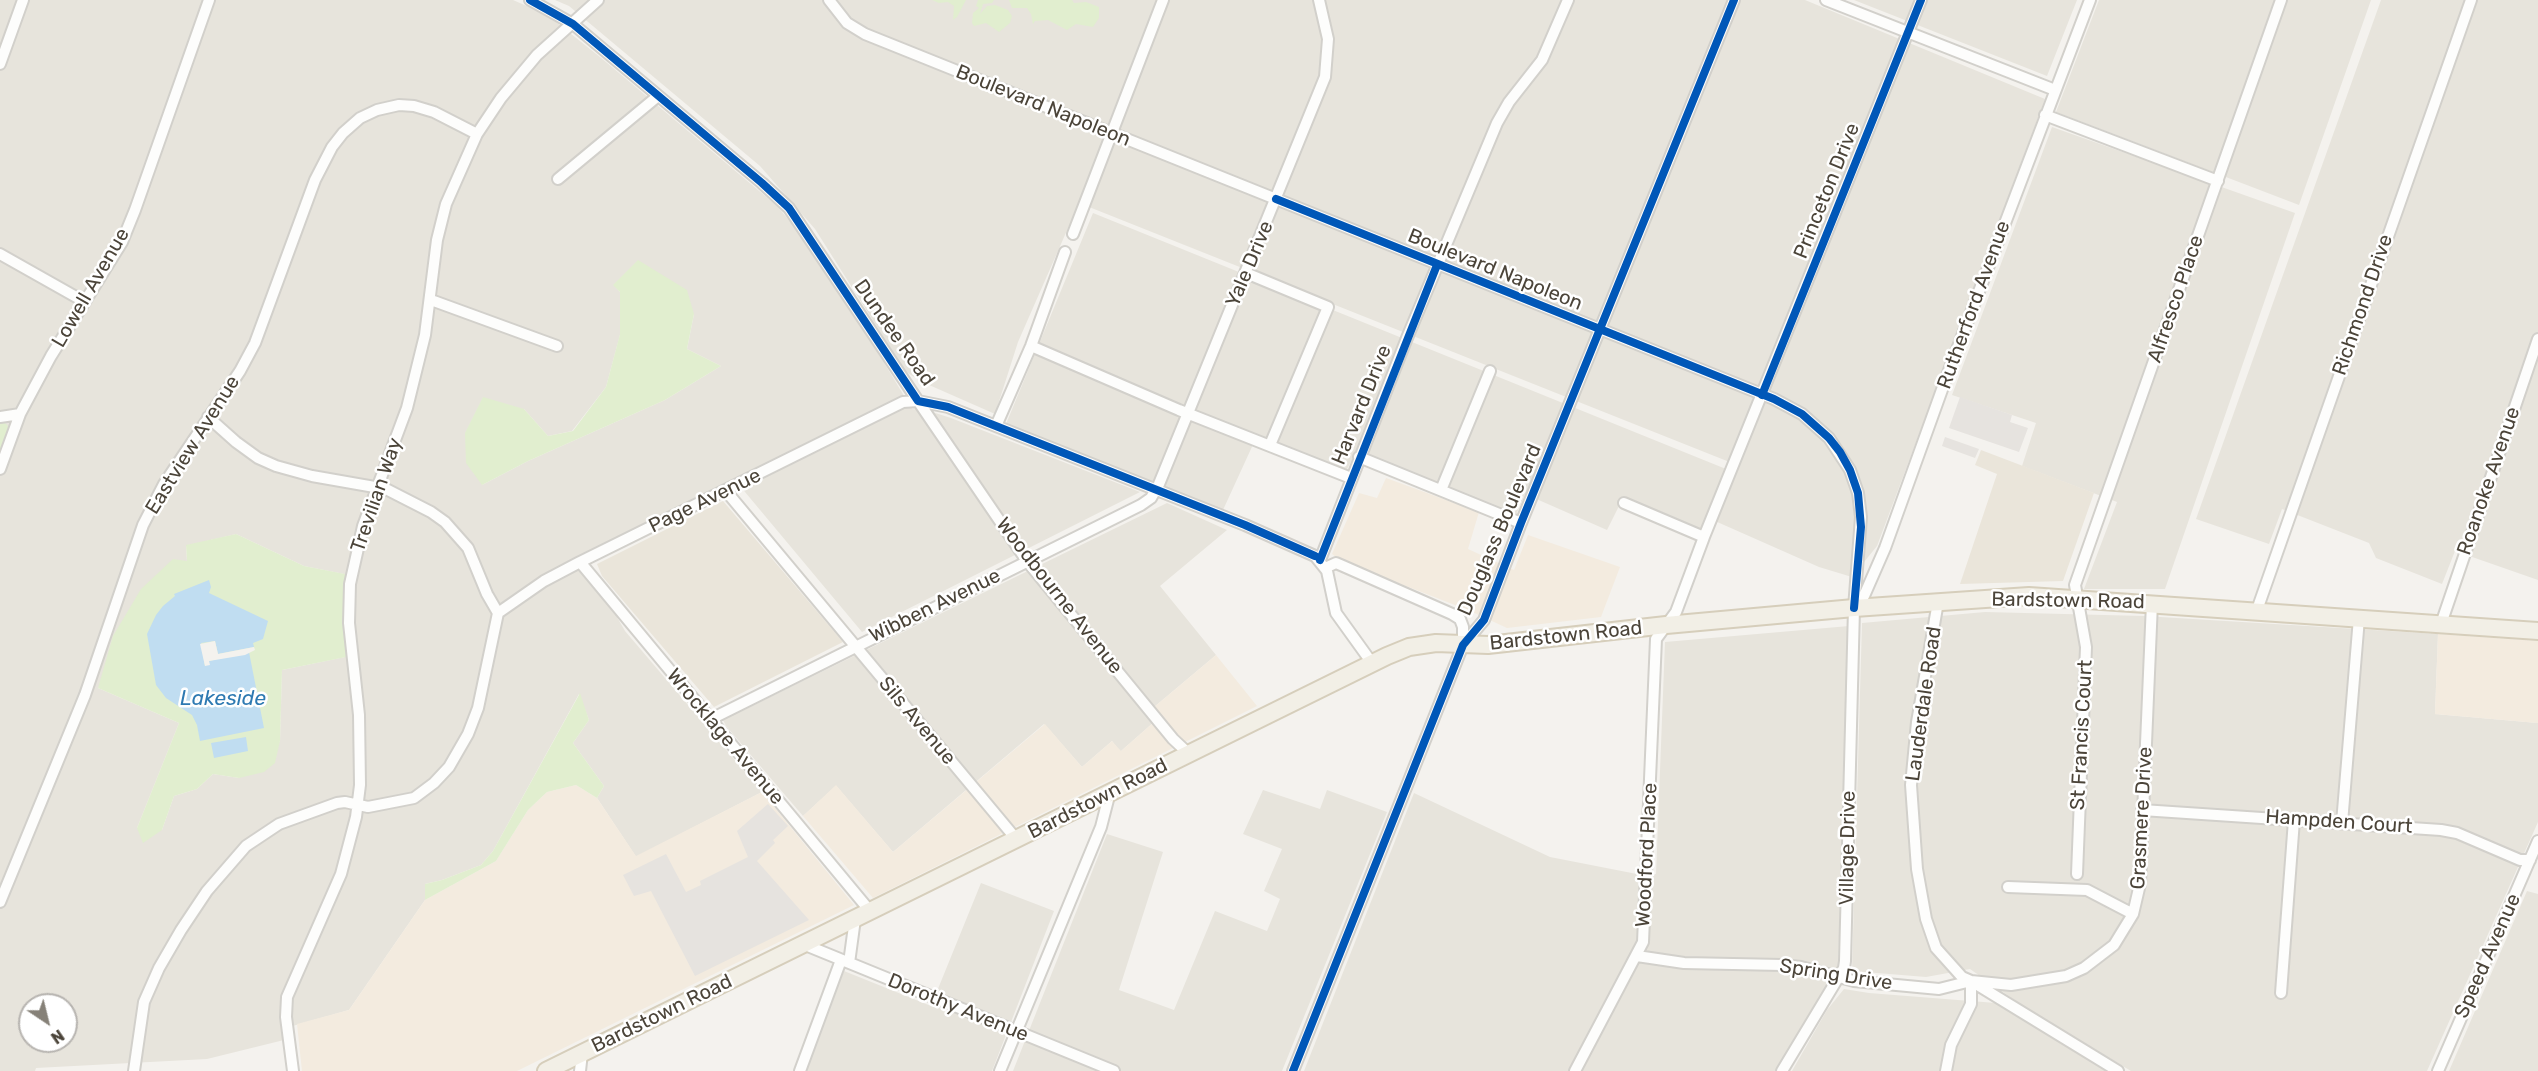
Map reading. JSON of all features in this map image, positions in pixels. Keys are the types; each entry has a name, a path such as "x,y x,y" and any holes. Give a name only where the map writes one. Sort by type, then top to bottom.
{"main road":[{"name":"Bardstown Road","path":"546,1071 1372,663 1409,647 1437,643 1488,645 1666,625 1854,608 2029,596 2538,631"}],"street":[{"path":"0,64 23,0"},
{"name":"Lowell Avenue","path":"0,469 20,414 51,356 122,242 209,0"},
{"name":"Dundee Road","path":"530,0 573,24 789,208 918,401 948,407 996,426 1156,490 1320,561 1336,563 1452,614 1460,619 1463,627 1463,645"},
{"name":"Trevilian Way","path":"293,1071 286,1017 287,997 340,874 357,805 360,754 359,715 349,623 350,584 358,542 407,408 431,300 437,240 446,204 477,135 520,75 537,56 598,0"},
{"name":"Boulevard Napoleon","path":"829,0 847,23 865,34 1789,406 1813,421 1835,445 1850,470 1858,494 1861,517 1854,608"},
{"path":"1073,234 1163,0"},
{"name":"Yale Drive","path":"1156,490 1325,77 1328,39 1319,0"},
{"name":"Harvard Drive","path":"1320,561 1359,457 1497,123 1509,102 1542,60 1568,0"},
{"name":"Douglass Boulevard","path":"1293,1071 1463,645 1484,620 1521,523 1734,0"},
{"path":"1826,0 2055,90"},
{"name":"Princeton Drive","path":"1666,625 1676,612 1704,537 1921,0"},
{"name":"Rutherford Avenue","path":"1854,608 1864,596 1885,548 1948,373 2090,0"},
{"name":"Alfresco Place","path":"2077,598 2075,585 2281,0"},
{"name":"Richmond Drive","path":"2257,610 2470,0"},
{"path":"558,179 658,96"},
{"name":"Eastview Avenue","path":"0,902 85,695 143,525 164,484 240,371 255,344 315,180 332,147 343,133 367,114 399,105 414,106 434,112 477,135"},
{"path":"2045,115 2218,181"},
{"path":"996,426 1031,346 1065,252"},
{"path":"0,254 85,302"},
{"path":"1246,273 1328,307 1270,446"},
{"path":"431,300 557,346"},
{"name":"Roanoke Avenue","path":"2441,624 2538,339"},
{"path":"1031,346 1188,413 1351,478"},
{"path":"1441,490 1490,370"},
{"name":"Page Avenue","path":"498,613 544,581 580,562 903,402 918,401"},
{"name":"Woodbourne Avenue","path":"918,401 1027,561 1173,739 1189,754"},
{"path":"0,417 20,414"},
{"path":"134,1071 144,1002 159,968 181,930 232,859 257,837 279,824 337,803 345,802 368,807 414,798 434,783 449,767 458,754 478,708 498,613 468,548 431,512 377,487 312,476 276,466 258,458 208,417"},
{"path":"1359,457 1521,523"},
{"name":"Wibben Avenue","path":"711,719 1141,505 1156,490"},
{"name":"Sils Avenue","path":"726,491 1017,840"},
{"path":"1624,503 1704,537"},
{"path":"1320,561 1336,613 1372,663"},
{"name":"Wrocklage Avenue","path":"580,562 711,719 863,915"},
{"name":"St Francis Court","path":"2077,598 2086,648 2077,874"},
{"name":"Lauderdale Road","path":"1938,602 1917,722 1911,785 1913,828 1917,869 1929,929 1936,948 1954,970 1971,981"},
{"name":"Grasmere Drive","path":"1971,981 2011,985 2066,976 2084,968 2105,954 2121,935 2133,914 2140,884 2152,603"},
{"name":"Village Drive","path":"1782,1071 1844,968 1854,608"},
{"path":"2342,823 2359,618"},
{"name":"Woodford Place","path":"1575,1071 1643,942 1656,639 1666,625"},
{"path":"1000,1071 1101,828 1110,792"},
{"name":"Hampden Court","path":"2142,810 2457,833 2520,860 2530,860"},
{"path":"2282,993 2294,820"},
{"name":"Speed Avenue","path":"2438,1071 2538,841"},
{"path":"2008,887 2087,890 2133,914"},
{"path":"800,1071 863,915"},
{"name":"Dorothy Avenue","path":"803,944 1114,1071"},
{"name":"Spring Drive","path":"1637,956 1684,963 1782,965 1809,969 1837,978 1939,989 1971,981"},
{"path":"1946,1071 1951,1045 1971,1004 1971,981"},
{"path":"1971,981 2118,1071"},
{"path":"580,1071 582,1053"}],"shaded area":[{"path":"0,0 513,0 556,22 777,206 804,238 840,290 912,409 929,411 951,418 1140,492 862,632 735,480 583,558 625,631 762,792 636,857 597,798 604,786 573,743 589,720 579,694 493,851 481,865 425,884 425,900 349,1010 282,1029 284,1040 207,1059 36,1068 35,1071 0,1071","holes":["614,285 694,314 687,349 721,366 665,400 528,461 482,485 524,409 548,436 572,431 606,387 621,331 620,292","236,534 304,566 344,574 345,657 282,670 280,741 239,778 213,774 197,789 174,796 162,830 137,828 179,723 98,688 187,561 186,546"]},
{"path":"555,0 1805,0 2045,99 1877,546 1852,577 1819,567 1715,521 1737,465 1079,203 1018,342 995,414 920,381 905,371 815,229 760,166 569,6"},
{"path":"1854,0 2077,0 2047,76"},
{"path":"2099,0 2371,0 2299,205 2056,112"},
{"path":"2381,0 2538,0 2538,580 2455,551 2442,584 2376,558 2369,543 2282,509 2269,544 2196,519"},
{"path":"2052,127 2295,213 2165,589 2084,589 2117,502 2022,466 2036,423 1952,395"},
{"path":"1093,213 1726,469 1702,532 1623,498 1607,530 1525,494 1515,517 1355,454 1345,473 1256,438 1223,510 1006,424"},
{"path":"1960,397 2012,415 2010,422 2028,428 2019,452 1949,428"},
{"path":"1945,437 1979,449 1975,458 1942,446"},
{"path":"1981,450 2094,493 2063,581 1960,584 1997,474 1975,465"},
{"path":"1386,478 1479,512 1468,549 1514,570 1528,535 1620,567 1601,617 1507,628 1468,610 1341,561 1332,554 1359,493 1377,498"},
{"path":"723,501 843,642 714,707 602,576 597,564"},
{"path":"1167,503 1227,530 1160,586 1216,655 1147,713 1154,722 1120,752 1112,741 1082,767 1044,724 893,852 836,786 803,816 723,720"},
{"path":"1985,612 2144,616 2438,634 2435,714 2538,723 2538,822 2427,1071 2131,1071 2026,1008 1970,969 1926,977 1852,971 1862,623"},
{"path":"1849,626 1838,967 1776,1071 1304,1071 1414,793 1550,857 1642,875 1656,874 1665,642"},
{"path":"2438,634 2538,641 2538,723 2435,714"},
{"path":"1216,655 1257,706 873,898 803,816 836,785 893,852 1045,724 1082,767 1112,741 1121,751 1154,722 1147,713"},
{"path":"576,785 597,798 636,856 762,792 854,905 517,1071 302,1071 297,1024 349,1010 425,900 496,861 528,810 547,792"},
{"path":"1263,790 1320,809 1327,790 1387,812 1282,1071 1013,1071 1107,834 1163,852 1119,990 1174,1010 1215,911 1267,931 1280,899 1264,891 1282,849 1243,834"},
{"path":"768,804 788,826 773,840 775,843 757,861 809,920 695,976 651,891 634,896 623,875 666,854 686,892 701,885 700,881 748,857 737,831"},
{"path":"981,883 1054,911 992,1071 805,1071 844,971 931,1006"},
{"path":"2527,891 2538,894 2538,1071 2449,1071"},
{"path":"1844,989 1996,1003 2107,1071 1792,1071 1827,1010"}],"green space":[{"path":"932,0 966,0 953,20 954,6 948,2 939,3"},
{"path":"978,0 994,0 992,3 983,4 980,14 987,6 995,5 1008,10 1012,16 1010,23 999,32 986,23 974,26 973,13 979,8 976,6"},
{"path":"1009,0 1086,2 1099,7 1099,18 1093,27 1076,24 1067,30 1048,20 1035,21 1033,24 1027,8 1012,8"},
{"path":"638,260 687,290 694,314 687,349 721,366 665,400 528,461 482,485 466,463 465,433 483,397 524,409 548,436 573,431 606,387 620,334 620,292 613,285"},
{"path":"0,422 10,428 0,453"},
{"path":"236,534 304,566 345,574 343,600 346,657 282,670 280,741 275,763 264,772 239,778 213,774 197,789 174,796 162,830 143,843 137,828 179,723 98,688 113,636 141,589 173,559 187,561 186,545"},
{"path":"580,693 589,720 573,743 604,786 597,798 576,785 547,792 528,810 496,861 425,900 425,884 481,865 493,851"}],"water":[{"name":"Lakeside","path":"209,580 211,587 209,593 268,621 263,639 253,643 254,647 218,654 215,641 201,643 205,666 209,661 249,652 264,728 200,741 197,725 192,715 166,698 156,685 147,634 156,615 175,596 174,594"},
{"path":"246,737 248,751 214,758 211,743"}],"pier":[{"path":"215,641 218,654 254,647 255,650 245,655 209,661 210,665 205,666 200,644"}],"cycle path":[{"path":"530,0 573,24 789,208 918,401 948,407 1245,525 1315,556"},
{"path":"1293,1071 1463,645 1484,620 1521,523 1734,0"},
{"path":"1762,395 1921,0"},
{"path":"1276,199 1774,399 1802,414 1829,438 1840,452 1850,470 1858,493 1861,527 1854,608"},
{"path":"1320,560 1437,265"}]}
